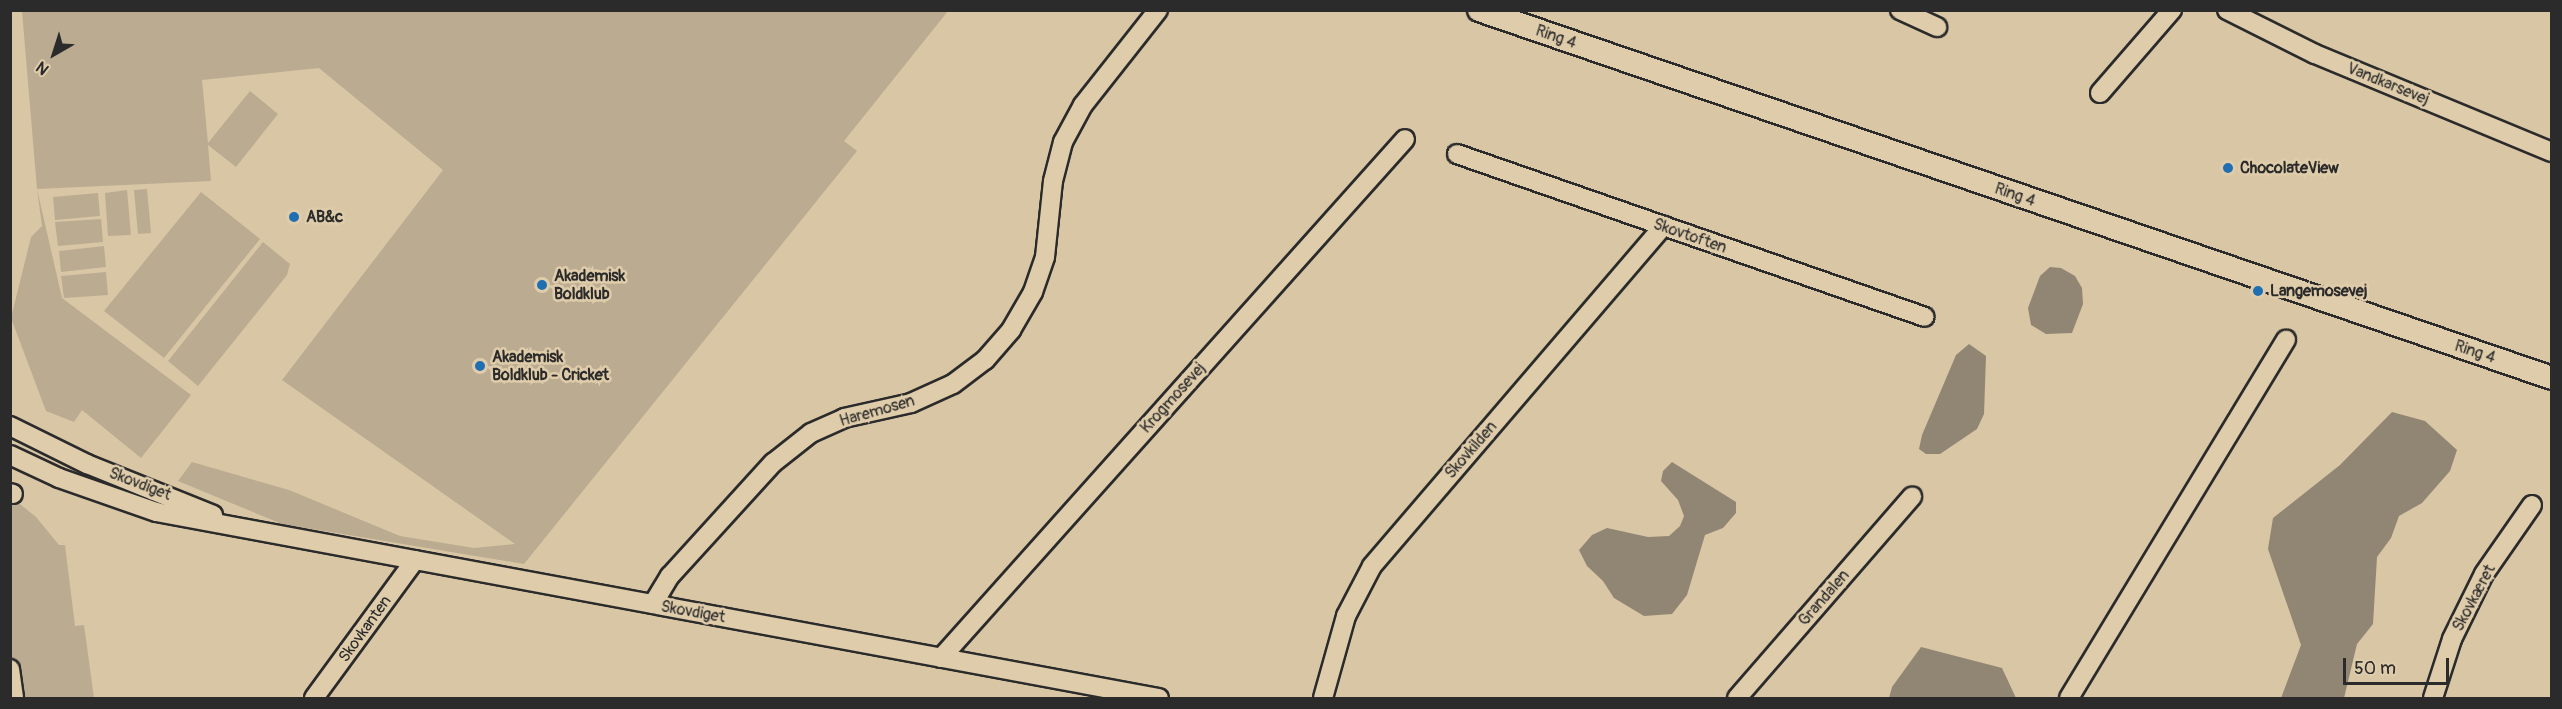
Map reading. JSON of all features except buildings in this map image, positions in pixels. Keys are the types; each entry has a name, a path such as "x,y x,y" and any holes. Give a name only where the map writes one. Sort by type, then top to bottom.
{"main road":[{"name":"Ring 4","path":"1479,10 2552,378"}],"street":[{"name":"Haremosen","path":"653,604 670,576 773,463 811,433 844,418 911,403 952,384 985,360 1011,330 1033,292 1045,257 1053,181 1063,142 1083,105 1158,10"},
{"path":"1900,10 1937,27"},
{"path":"2100,93 2172,10"},
{"name":"Vandkarsevej","path":"2227,10 2315,54 2552,152"},
{"name":"Krogmosevej","path":"941,658 1405,139"},
{"name":"Skovtoften","path":"1457,154 1924,317"},
{"name":"Skovkilden","path":"1323,699 1346,616 1372,566 1663,226"},
{"path":"2069,699 2286,339"},
{"name":"Skovdiget","path":"10,426 51,447 228,522"},
{"name":"Skovdiget","path":"10,455 59,478 156,512 228,522 415,560 1159,699"},
{"name":"Grandalen","path":"1737,699 1912,496"},
{"name":"Skovkæret","path":"2433,699 2452,639 2484,574 2532,505"},
{"name":"Skovkanten","path":"314,699 415,560"},
{"path":"10,669 14,699"}],"shaded area":[{"name":"Akademisk Boldklub","path":"22,10 948,11 844,141 857,151 524,564 282,524 178,481 192,462 289,490 400,536 474,548 515,544 282,380 443,170 319,68 202,80 208,143 250,91 278,114 236,167 208,145 211,181 37,189"},
{"path":"37,189 62,298 191,395 141,458 82,410 74,422 46,411 11,318 31,237 42,226"},
{"path":"147,189 151,233 138,234 134,190"},
{"path":"127,190 131,235 108,236 105,193"},
{"path":"201,192 260,239 164,358 104,311"},
{"path":"98,193 100,216 55,220 53,197"},
{"path":"101,219 103,242 58,246 55,222"},
{"path":"263,242 290,264 287,275 198,386 168,361"},
{"path":"104,246 106,267 61,272 59,251"},
{"path":"2050,267 2061,268 2075,276 2082,288 2083,304 2072,333 2046,334 2031,325 2028,308 2040,276"},
{"path":"106,272 108,295 64,298 61,276"},
{"path":"1969,344 1986,356 1984,414 1977,429 1940,454 1926,454 1919,449 1922,435 1956,355"},
{"path":"2392,412 2425,421 2457,450 2450,471 2422,503 2399,516 2391,538 2377,557 2373,624 2357,644 2344,698 2281,698 2301,645 2268,549 2273,518 2340,465"},
{"path":"1672,462 1736,502 1736,513 1723,528 1705,535 1687,595 1672,614 1644,616 1614,598 1603,581 1587,566 1579,550 1592,535 1607,528 1648,537 1669,536 1680,526 1684,516 1678,500 1661,481 1663,471"},
{"path":"10,496 36,517 59,545 65,545 75,626 84,625 94,698 11,698"},
{"path":"1921,647 2002,668 2016,698 1889,698 1892,687"}],"place":[{"name":"ChocolateView","path":"2228,168"},
{"name":"AB&c","path":"294,217"},
{"name":"Akademisk Boldklub","path":"542,285"},
{"name":"Langemosevej","path":"2258,291"},
{"name":"Akademisk Boldklub - Cricket","path":"480,366"}]}
